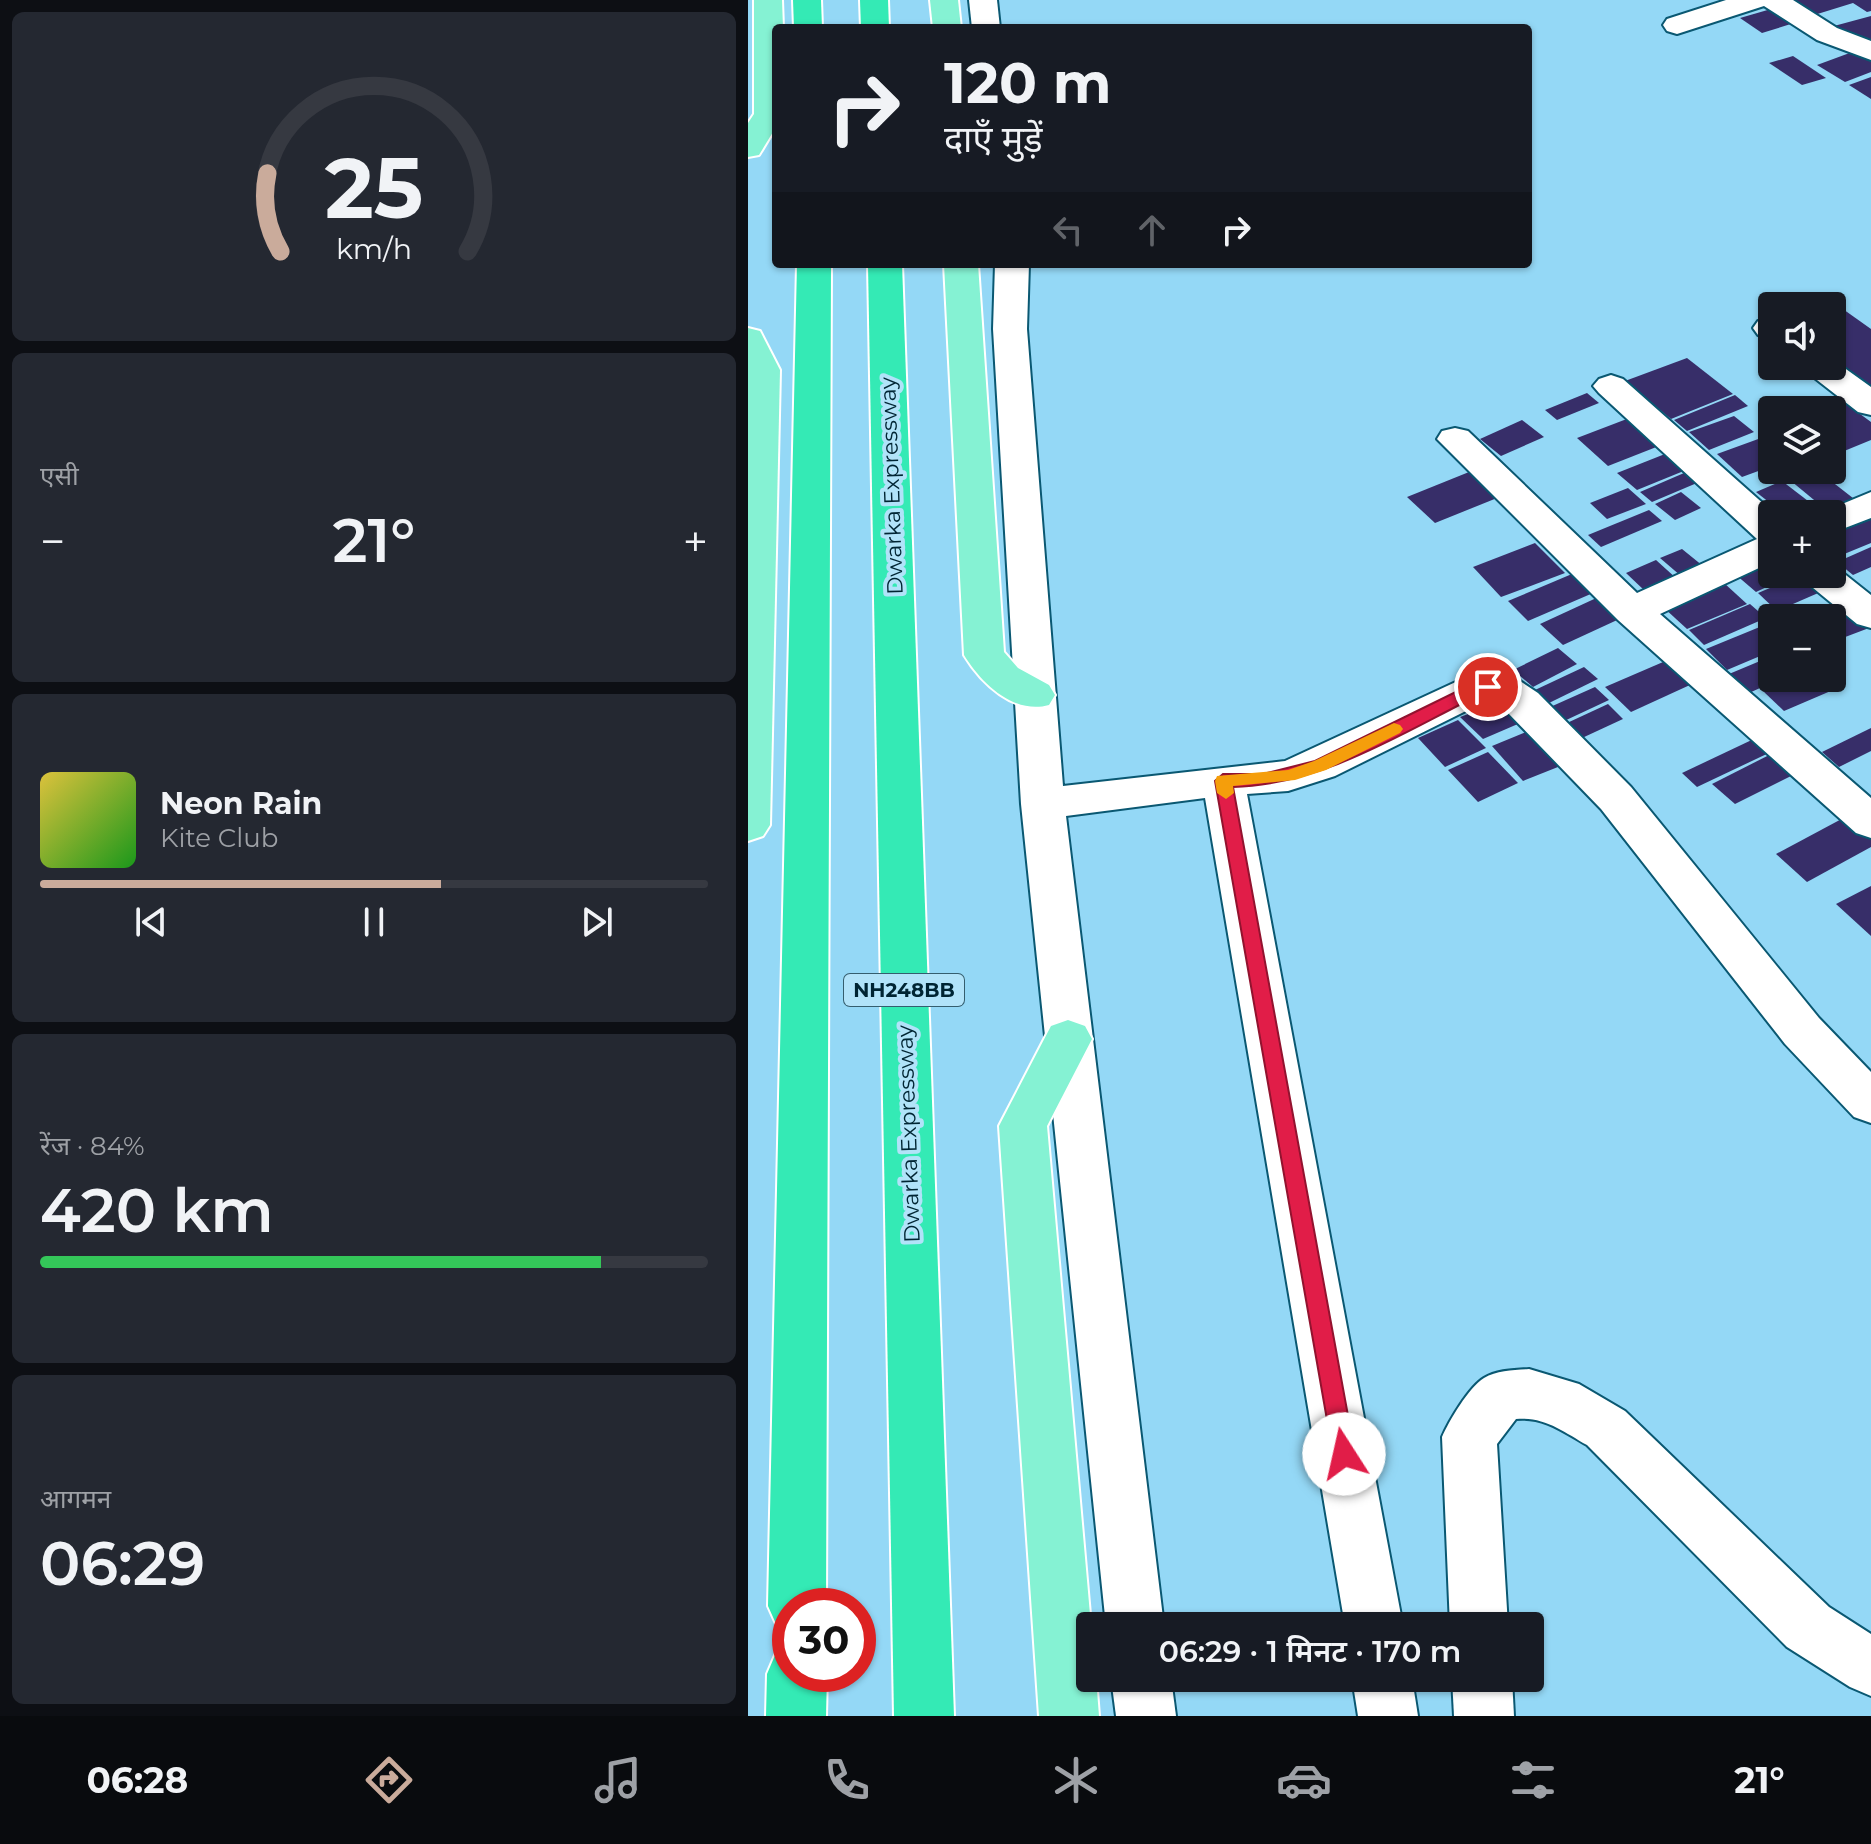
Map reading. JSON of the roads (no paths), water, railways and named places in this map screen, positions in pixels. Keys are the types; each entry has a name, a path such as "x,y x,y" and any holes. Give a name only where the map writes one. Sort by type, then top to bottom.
{"highway":[{"path":"807,0 808,24"},
{"path":"874,0 875,24"},
{"path":"797,1588 814,268"},
{"name":"Dwarka Expressway","path":"885,268 924,1716"},
{"path":"796,1716 797,1692"}],"main road":[{"path":"748,148 769,114 768,0"},
{"path":"944,0 947,24"},
{"path":"961,268 984,655 1004,678 1035,695"},
{"path":"748,338 763,370 748,825"},
{"path":"1068,1039 1023,1126 1069,1716"}],"street":[{"path":"983,0 986,24"},
{"path":"1677,25 1754,0"},
{"path":"1774,0 1827,34 1871,51"},
{"path":"1012,268 1010,329 1043,804 1133,1612"},
{"path":"1839,380 1871,404"},
{"path":"1611,386 1758,519"},
{"path":"1455,439 1632,611 1871,822"},
{"path":"1846,515 1871,504"},
{"path":"1632,611 1758,553"},
{"path":"1838,588 1871,615"},
{"path":"1043,804 1223,781 1263,780 1310,769 1474,690 1500,687 1523,703 1616,798 1802,1031 1871,1103"},
{"path":"1223,781 1371,1612"},
{"path":"1478,1612 1469,1437 1501,1396 1529,1393 1560,1401 1606,1428 1808,1627 1871,1667"},
{"path":"1143,1692 1146,1716"},
{"path":"1384,1692 1388,1716"},
{"path":"1483,1692 1484,1716"}]}
